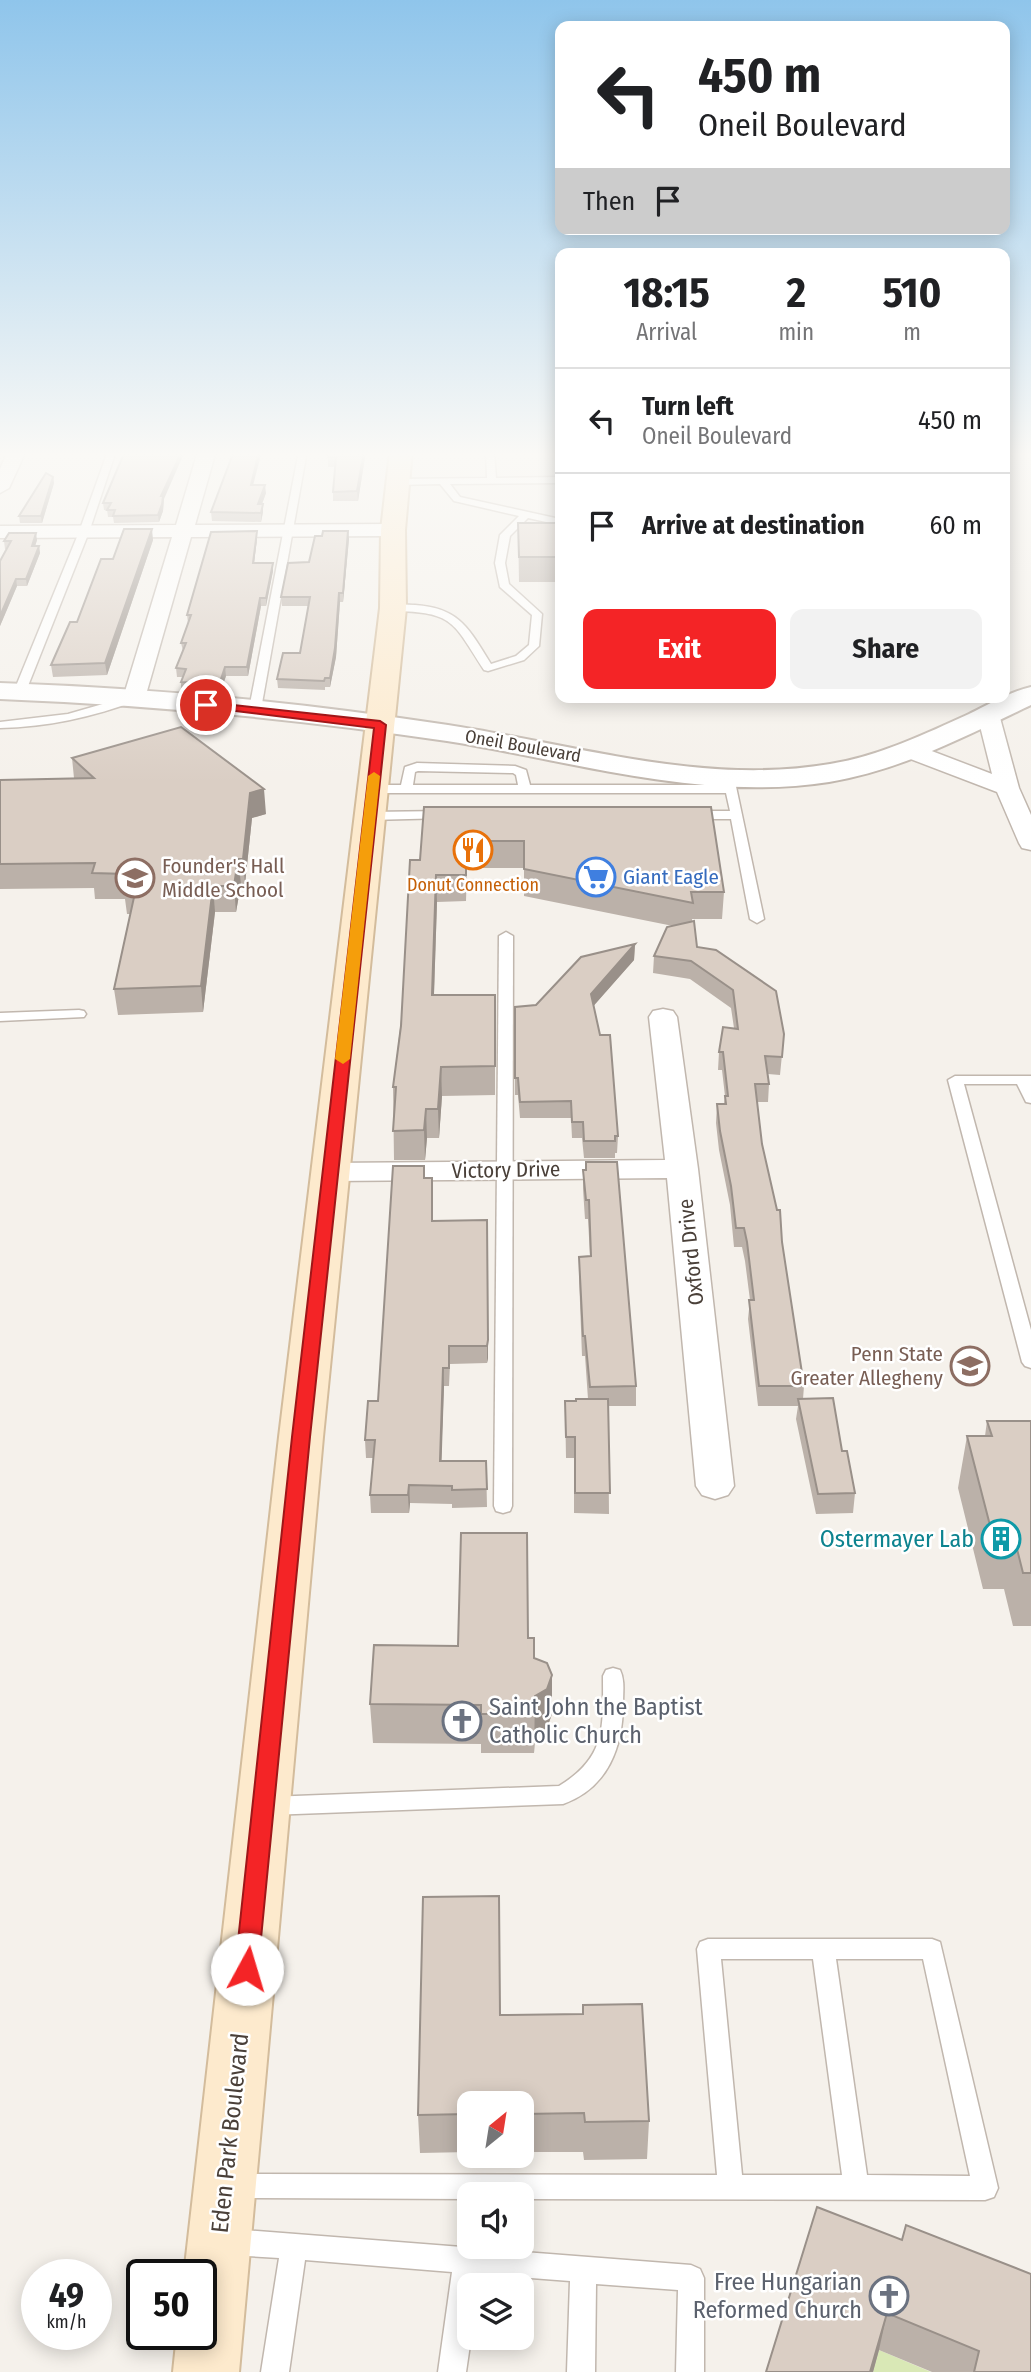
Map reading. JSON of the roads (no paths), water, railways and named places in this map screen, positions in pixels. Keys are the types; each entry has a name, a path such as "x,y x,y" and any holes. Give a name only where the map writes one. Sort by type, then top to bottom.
{"main road":[{"name":"Eden Park Boulevard","path":"206,2372 330,1172 383,798 380,725 393,608 393,562"}],"street":[{"path":"134,698 176,562"},
{"name":"Oneil Boulevard","path":"10,691 134,698 255,709 448,733 731,783 831,773 876,762 1031,695"},
{"path":"988,715 1007,788 1031,842"},
{"path":"908,750 1007,788"},
{"name":"Oxford Drive","path":"663,1017 682,1169 715,1486"},
{"name":"Victory Drive","path":"330,1172 682,1169"}],"lane":[{"path":"10,691 70,562"},
{"path":"255,709 282,562"},
{"path":"393,608 432,609 448,613 458,621 488,668 520,658 534,646 537,614 504,585 500,562"},
{"path":"0,724 53,721 95,713 134,698"},
{"path":"383,798 409,770 417,767 514,770 522,773 524,788"},
{"path":"383,798 524,788 731,783 757,919"},
{"path":"383,798 452,816"},
{"path":"682,815 737,815"},
{"path":"503,1506 506,936"},
{"path":"0,1017 79,1014"},
{"path":"1031,1099 1027,1080 955,1080 1031,1362"},
{"path":"263,1806 563,1795 581,1786 608,1752 613,1737 613,1676"},
{"path":"225,2186 985,2188 932,1949 708,1949 730,2187"},
{"path":"823,1949 856,2187"},
{"path":"219,2241 691,2278 690,2372"},
{"path":"275,2372 294,2246"},
{"path":"452,2372 466,2260"},
{"path":"581,2372 583,2269"}],"place":[{"name":"Donut Connection","path":"473,850"},
{"name":"Giant Eagle","path":"596,877"},
{"name":"Founder's Hall Middle School","path":"135,878"},
{"name":"Penn State Greater Allegheny","path":"970,1366"},
{"name":"Ostermayer Lab","path":"1001,1539"},
{"name":"Saint John the Baptist Catholic Church","path":"462,1721"},
{"name":"Free Hungarian Reformed Church","path":"889,2296"}]}
